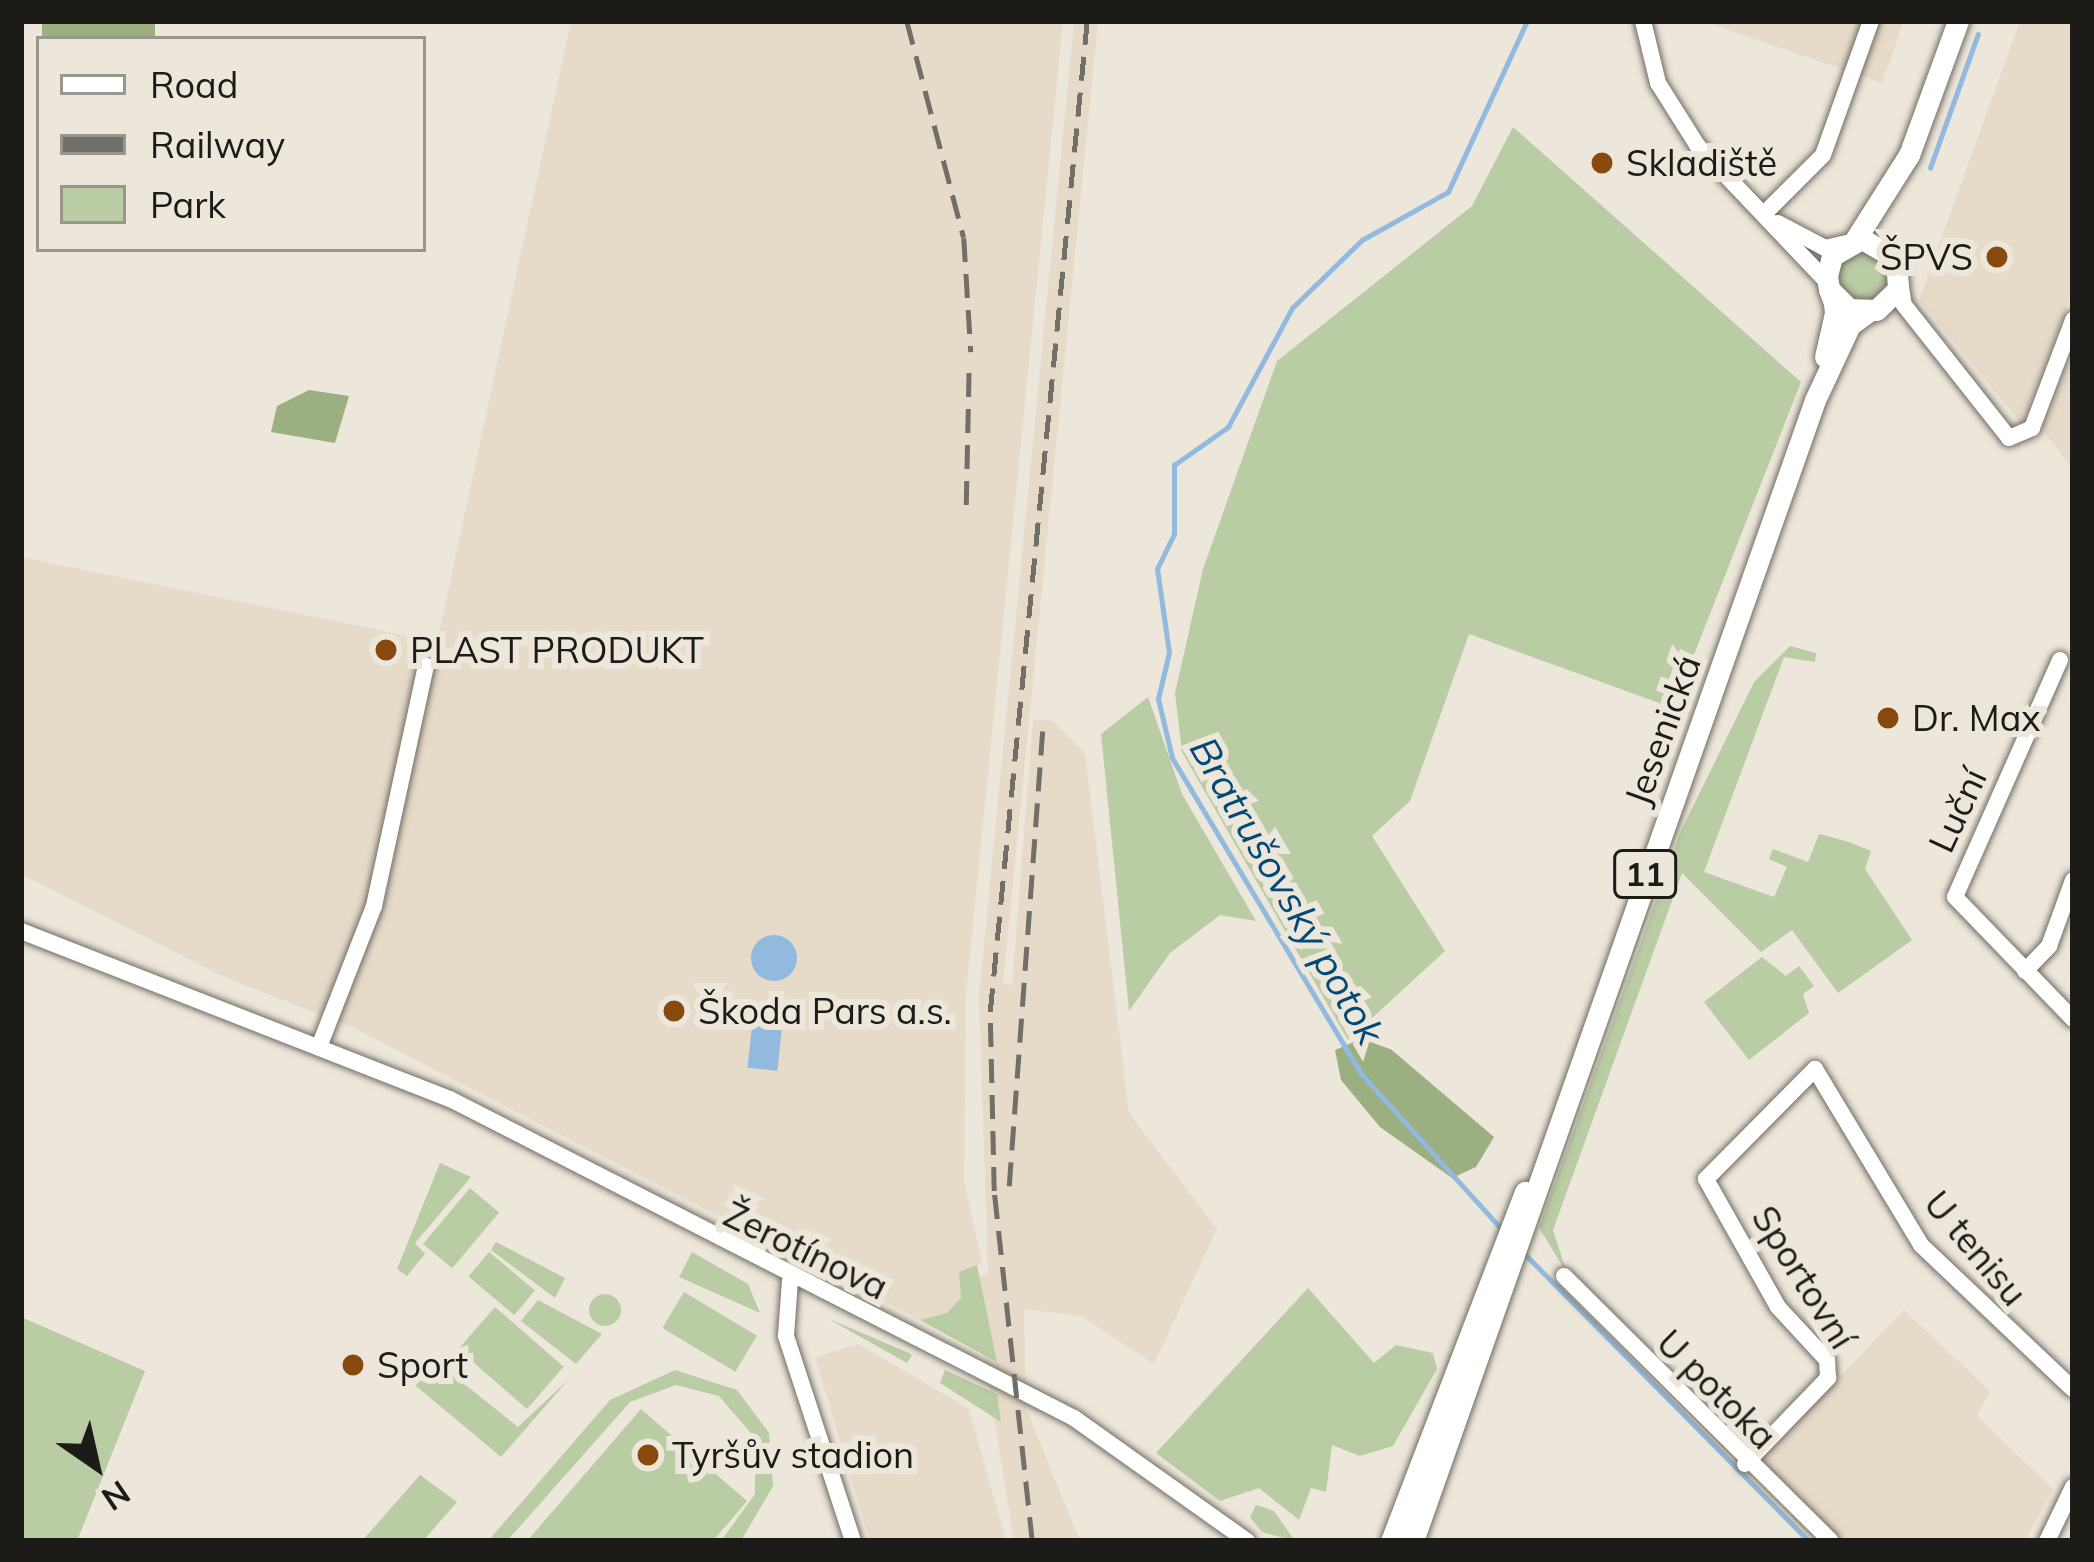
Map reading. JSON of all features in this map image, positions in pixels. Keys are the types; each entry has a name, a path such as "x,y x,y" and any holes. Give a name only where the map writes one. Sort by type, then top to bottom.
{"main road":[{"name":"Jesenická","path":"1402,1538 1815,400 1850,325 1868,312 1898,270 1889,231 1909,155 1958,21"},
{"name":"Jesenická","path":"1815,400 1829,286 1851,242 1909,155"},
{"path":"1851,242 1898,270"},
{"path":"1829,286 1868,312"}],"street":[{"path":"1643,21 1672,108 1829,286"},
{"path":"1764,214 1823,155 1870,21"},
{"path":"1764,214 1826,248 1851,242"},
{"path":"1898,270 1942,355 2002,434 2022,438 2073,320"},
{"path":"1868,312 1893,313 1942,355"},
{"name":"Luční","path":"2060,660 1954,897 2073,1019"},
{"path":"319,1047 374,906 426,666"},
{"path":"2025,971 2049,946 2073,880"},
{"name":"Žerotínova","path":"21,931 450,1099 790,1280 1074,1418 1247,1541"},
{"name":"U tenisu","path":"1815,1069 1922,1245 2073,1389"},
{"name":"Sportovní","path":"1745,1464 1828,1378 1826,1360 1778,1307 1706,1179 1815,1069"},
{"name":"U potoka","path":"1564,1276 1745,1464 1831,1541"},
{"path":"790,1280 786,1336 850,1540"},
{"path":"2047,1541 2073,1487"}],"shaded area":[{"path":"571,21 1063,21 966,995 964,1180 982,1263 959,1272 961,1298 947,1314 920,1320 350,1026 226,978 21,874 21,557 437,642"},
{"path":"1074,21 1098,21 1003,984 1012,985 1033,720 1052,720 1085,753 1129,1113 1217,1229 1154,1364 1081,1316 1024,1309 1026,1408 1080,1541 1014,1541 971,1277 988,1274 979,996"},
{"path":"1702,21 1904,21 1882,83"},
{"path":"2020,21 2073,21 2073,291 2022,424 1919,300"},
{"path":"2073,353 2073,469 2043,431"},
{"path":"1904,1310 1990,1391 1977,1416 2053,1489 2025,1541 1840,1541 1764,1473 1759,1460"},
{"path":"859,1344 969,1409 1006,1541 870,1541 815,1357"}],"green space":[{"path":"42,21 155,21 155,36 42,36"},
{"path":"1513,127 1801,382 1673,708 1469,634 1410,801 1372,836 1445,951 1348,1040 1182,752 1175,693 1203,569 1277,361 1472,206"},
{"path":"1864,251 1882,258 1889,276 1882,294 1864,301 1846,294 1839,276 1846,258"},
{"path":"309,390 349,396 335,443 271,432 277,406"},
{"path":"1790,646 1816,653 1815,662 1784,657 1704,872 1774,897 1787,867 1769,859 1773,849 1808,862 1819,834 1849,842 1871,851 1865,869 1912,940 1838,993 1792,930 1761,952 1682,873 1553,1230 1567,1273 1539,1228 1680,833 1754,682"},
{"path":"1148,697 1182,794 1256,921 1220,915 1170,953 1129,1011 1101,734"},
{"path":"1762,957 1786,976 1799,966 1814,986 1803,994 1809,1013 1749,1060 1704,1002"},
{"path":"1373,1034 1494,1137 1476,1167 1452,1178 1380,1127 1341,1080 1335,1050"},
{"path":"440,1163 471,1177 415,1243 425,1254 407,1276 397,1269"},
{"path":"470,1188 499,1212 452,1268 423,1244"},
{"path":"496,1242 565,1278 555,1298 491,1250"},
{"path":"489,1252 535,1291 514,1315 468,1277"},
{"path":"692,1252 748,1284 760,1313 679,1277"},
{"path":"977,1265 997,1362 920,1320 947,1313 961,1298 959,1272"},
{"path":"1308,1288 1374,1363 1396,1345 1433,1353 1437,1369 1393,1446 1360,1456 1332,1445 1326,1492 1311,1488 1299,1520 1259,1488 1220,1501 1156,1453"},
{"path":"684,1292 757,1336 735,1372 662,1328"},
{"path":"605,1294 616,1299 621,1310 616,1321 605,1326 594,1321 589,1310 594,1299"},
{"path":"538,1300 602,1334 576,1364 521,1321"},
{"path":"495,1307 564,1367 527,1409 458,1349"},
{"path":"21,1317 145,1371 77,1541 21,1541"},
{"path":"827,1318 909,1353 912,1355 907,1363"},
{"path":"428,1355 518,1427 569,1379 501,1457 416,1386"},
{"path":"675,1370 737,1390 769,1433 773,1486 741,1541 721,1541 755,1494 755,1438 719,1396 676,1385 630,1402 507,1541 488,1541 610,1400"},
{"path":"945,1370 997,1394 1001,1422 940,1383"},
{"name":"Tyršův stadion","path":"641,1409 747,1501 713,1541 527,1541"},
{"path":"420,1475 457,1502 423,1541 362,1541"},
{"path":"1256,1505 1274,1511 1295,1541 1262,1532 1250,1517"}],"water":[{"path":"774,935 791,941 797,958 791,975 774,981 757,975 751,958 757,941"},
{"path":"753,1016 783,1019 777,1071 748,1068"}],"waterway":[{"name":"Bratrušovský potok","path":"1502,1230 1361,1074 1172,758 1158,699 1169,653 1157,569 1174,534 1174,465 1228,427 1292,308 1362,240 1448,192 1527,21"},
{"path":"1930,168 1978,34"},
{"path":"1522,1251 1809,1541"}],"railway":[{"path":"907,21 964,238 971,352"},
{"path":"1032,1541 994,1191 990,1012 1087,21"},
{"path":"966,505 969,367"},
{"path":"1009,1186 1043,728"}],"place":[{"name":"Skladiště","path":"1602,163"},
{"name":"ŠPVS","path":"1997,257"},
{"name":"PLAST PRODUKT","path":"386,650"},
{"name":"Dr. Max","path":"1888,718"},
{"name":"Škoda Pars a.s.","path":"674,1011"},
{"name":"Sport","path":"353,1365"},
{"name":"Tyršův stadion","path":"648,1455"}]}
